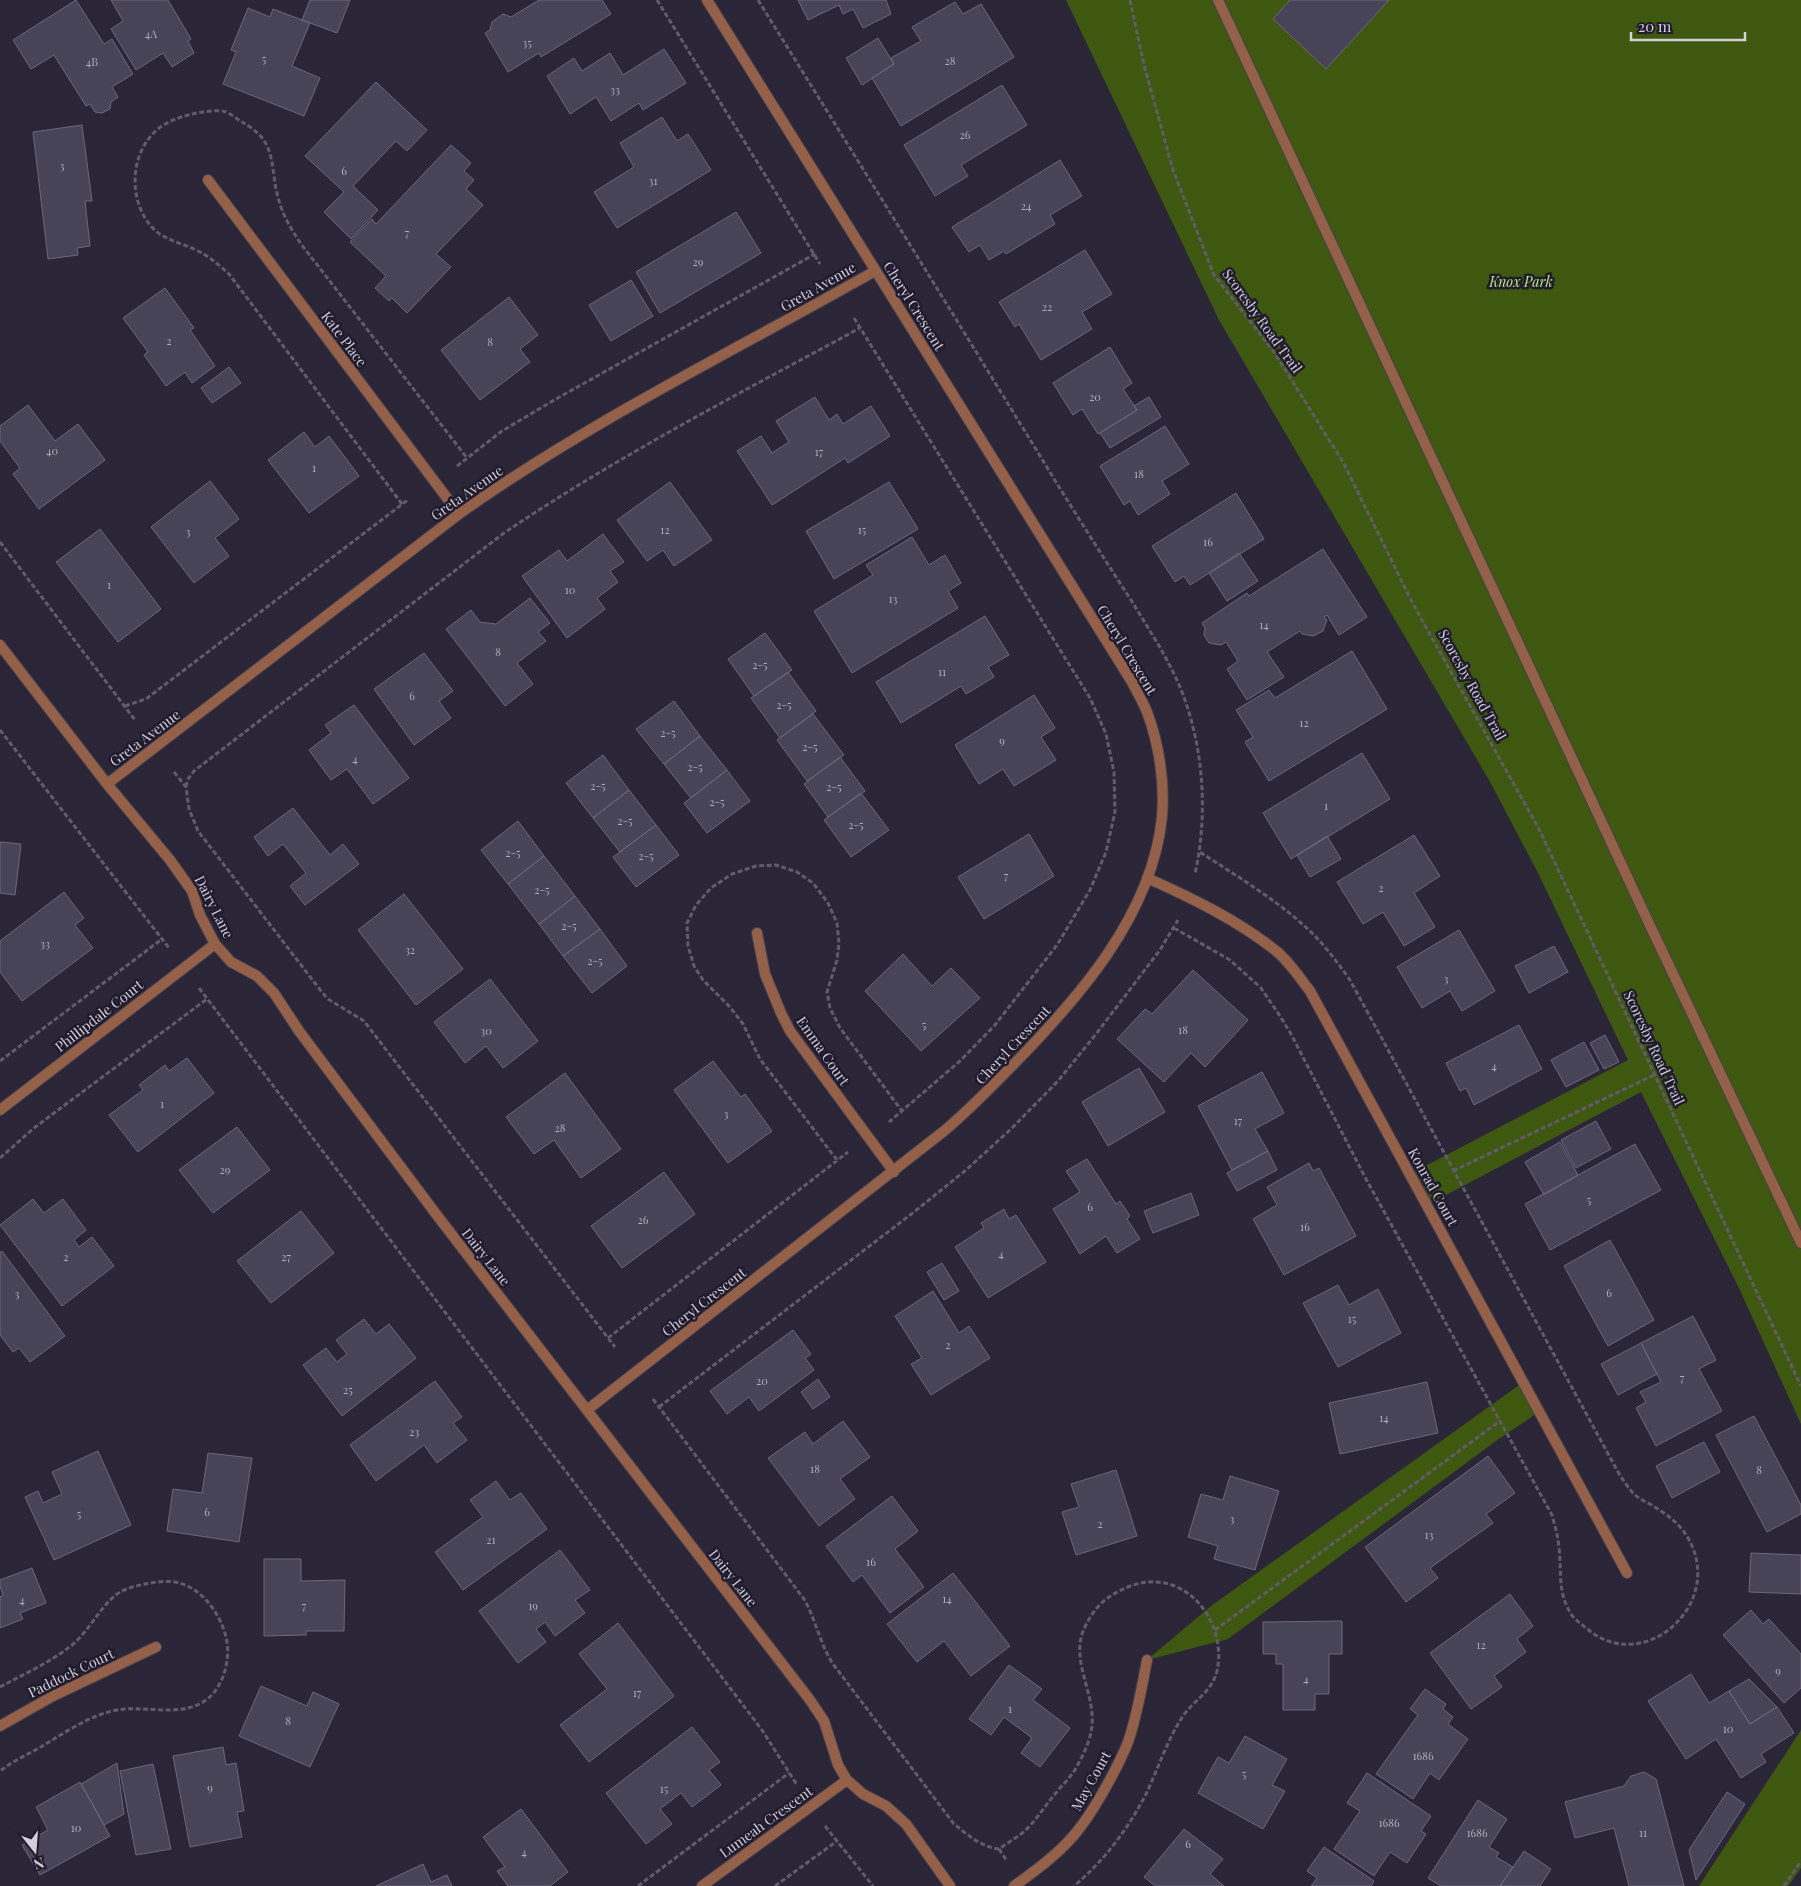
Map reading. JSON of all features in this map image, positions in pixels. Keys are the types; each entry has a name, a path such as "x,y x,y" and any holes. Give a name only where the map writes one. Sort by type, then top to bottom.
{"street":[{"name":"Cheryl Crescent","path":"587,1410 894,1172 972,1108 1060,1015 1104,958 1124,927 1147,878 1156,849 1162,816 1162,785 1158,751 1147,712 1132,682 707,0"},
{"path":"1218,0 1642,908 1801,1243"},
{"name":"Kate Place","path":"208,180 459,514"},
{"name":"Greta Avenue","path":"107,784 459,514 520,472 616,415 875,271"},
{"name":"Dairy Lane","path":"0,645 107,784 170,860 192,891 200,915 215,944 231,962 257,976 274,993 305,1039 436,1214 817,1711 824,1721 838,1765 847,1780 863,1794 886,1806 906,1824 950,1886"},
{"name":"Konrad Court","path":"1147,878 1187,896 1244,929 1276,951 1296,971 1310,991 1627,1573"},
{"name":"Emma Court","path":"757,933 765,974 780,1013 790,1031 894,1172"},
{"name":"Phillipdale Court","path":"0,1110 215,944"},
{"name":"Paddock Court","path":"0,1726 53,1696 156,1647"},
{"name":"May Court","path":"1014,1886 1063,1847 1082,1825 1102,1794 1128,1742 1147,1660"},
{"name":"Lumeah Crescent","path":"702,1886 847,1780"}],"path":[{"path":"657,0 820,264"},
{"path":"758,0 1064,495 1158,642 1171,666 1192,719 1200,764 1200,852 1194,877"},
{"name":"Scoresby Road Trail","path":"1130,0 1144,65 1173,170 1214,275 1274,352 1343,462 1413,604 1539,829 1801,1386"},
{"path":"457,466 502,431 556,399 815,254"},
{"path":"854,318 1090,698 1106,734 1114,772 1115,812 1106,852 1090,890 1058,945 1020,995 978,1043 936,1083 889,1122"},
{"path":"614,1347 364,1021 328,999 198,831 189,809 186,787 188,779 194,772 504,533 555,499 658,438 860,328"},
{"path":"125,706 146,699 409,499"},
{"path":"0,542 135,720"},
{"path":"0,730 170,949"},
{"path":"174,772 186,787"},
{"path":"659,1407 914,1212 966,1170 1012,1129 1058,1081 1096,1034 1160,950 1179,917"},
{"path":"0,1061 162,939"},
{"path":"198,987 762,1730 797,1785"},
{"path":"0,1158 34,1128 206,999"},
{"path":"1453,1171 1654,1075"},
{"path":"608,1338 850,1150"},
{"path":"654,1398 804,1599 813,1613 827,1654 833,1664 954,1824 976,1841 991,1848 999,1849 1007,1862"},
{"path":"1215,1630 1500,1421"},
{"path":"638,1886 789,1773"},
{"path":"824,1825 873,1886"},
{"path":"775,1886 837,1841"},
{"path":"1784,1886 1801,1861"}],"green space":[{"name":"Knox Park","path":"1066,0 1801,0 1801,1424 1737,1284 1641,1092 1427,1205 1410,1174 1628,1060 1537,871 1489,780 1219,320"},
{"path":"1522,1383 1539,1412 1500,1438 1228,1639 1147,1660 1211,1606"},
{"path":"1801,1730 1801,1868 1788,1886 1699,1886"}],"building":[{"path":"76,0 104,44 112,39 133,74 112,87 118,97 111,102 110,109 102,113 95,112 90,104 86,106 54,55 31,69 13,40"},
{"path":"111,0 168,0 191,39 188,41 194,53 172,67 163,53 136,70 111,29 123,21"},
{"path":"310,0 350,0 337,33 302,20"},
{"path":"539,0 602,0 611,14 541,57 539,53 508,72 485,33 490,30 492,22 503,14 511,17"},
{"path":"798,0 886,0 891,14 863,28 853,9 843,14 839,5 808,20"},
{"path":"1290,0 1389,0 1326,69 1273,19"},
{"path":"955,2 963,14 981,4 1014,57 901,126 872,78 894,64 891,58 921,41 912,27"},
{"path":"248,8 270,17 273,9 310,23 292,66 320,78 304,116 223,84 236,52 231,50"},
{"path":"878,38 894,64 862,85 846,58"},
{"path":"664,49 686,83 643,110 639,103 611,121 596,97 570,114 547,76 574,58 582,71 610,53 623,75"},
{"path":"376,82 427,130 407,151 396,141 353,186 378,210 351,239 324,212 344,192 305,156"},
{"path":"1002,85 1027,125 961,165 968,176 935,196 904,145"},
{"path":"662,117 677,141 688,134 711,170 617,228 594,192 634,167 620,143"},
{"path":"82,125 92,201 85,201 90,246 77,248 78,255 48,259 33,132"},
{"path":"451,145 471,163 464,171 474,180 466,189 483,205 436,254 451,267 407,313 392,298 389,301 375,288 386,276 350,242 372,219 376,224"},
{"path":"1060,160 1082,196 1050,215 1055,224 1006,254 1004,251 989,260 980,245 969,252 952,227"},
{"path":"736,212 761,253 660,313 636,272"},
{"path":"1085,250 1112,294 1082,312 1092,329 1041,360 1019,324 1015,327 999,302"},
{"path":"631,280 653,316 611,341 589,305"},
{"path":"165,288 194,328 190,330 215,366 192,383 185,372 166,386 144,355 148,352 123,318"},
{"path":"509,297 538,335 520,349 530,362 480,400 441,350"},
{"path":"1110,347 1132,383 1123,389 1137,410 1098,434 1082,409 1073,415 1053,383"},
{"path":"229,367 241,383 212,403 201,388"},
{"path":"815,397 829,420 837,414 843,424 871,406 890,436 848,463 845,458 772,505 737,451 761,436 772,453 789,442 776,421"},
{"path":"1149,397 1161,417 1110,448 1100,433 1137,410 1134,406"},
{"path":"28,405 55,441 78,424 105,460 39,509 13,474 20,468 0,441 0,426"},
{"path":"1165,426 1189,464 1162,481 1170,494 1138,515 1130,501 1124,505 1100,466"},
{"path":"304,432 315,447 329,436 359,476 309,513 268,460"},
{"path":"210,481 239,519 215,538 229,556 194,583 151,527"},
{"path":"670,482 712,540 674,566 663,550 647,561 617,520"},
{"path":"889,482 918,529 834,579 806,531"},
{"path":"1236,493 1264,539 1190,585 1184,576 1175,582 1152,546"},
{"path":"100,529 161,609 118,642 56,562"},
{"path":"603,534 624,562 610,571 618,582 597,598 605,609 567,638 522,576 559,550 567,561"},
{"path":"912,537 929,565 945,555 961,583 948,591 958,608 852,673 814,611 873,575 866,565"},
{"path":"1323,549 1367,617 1339,635 1327,615 1324,617 1327,620 1323,631 1313,636 1302,634 1300,631 1267,652 1284,677 1247,700 1227,669 1238,661 1226,642 1221,645 1209,643 1204,635 1205,628 1202,623 1247,593 1249,596"},
{"path":"1239,553 1258,581 1227,601 1209,573"},
{"path":"530,598 550,623 538,632 546,641 517,663 533,684 505,706 446,629 471,610 480,622 496,624"},
{"path":"985,616 1009,655 988,667 994,677 966,694 961,686 901,723 876,682"},
{"path":"765,633 792,670 754,696 728,659"},
{"path":"1352,651 1387,709 1269,781 1245,742 1253,737 1236,710 1269,690 1275,698"},
{"path":"424,653 453,691 439,701 451,718 414,745 374,689"},
{"path":"788,672 816,711 780,738 751,698"},
{"path":"1034,695 1055,728 1041,737 1056,760 1014,786 1003,769 979,784 955,745"},
{"path":"674,701 700,736 664,764 636,729"},
{"path":"354,705 409,778 373,804 347,769 331,780 309,750 331,733 325,725"},
{"path":"813,714 844,755 807,781 777,740"},
{"path":"700,736 727,770 691,798 664,764"},
{"path":"1362,753 1390,799 1291,859 1263,813"},
{"path":"603,755 629,790 593,818 566,783"},
{"path":"840,757 865,791 828,817 804,784"},
{"path":"727,770 750,801 707,833 684,803"},
{"path":"629,790 656,825 620,852 593,818"},
{"path":"861,793 889,830 851,857 824,820"},
{"path":"293,808 330,855 343,844 359,864 305,905 290,886 306,873 283,844 268,856 254,837"},
{"path":"518,821 544,856 508,884 481,850"},
{"path":"656,825 679,855 636,887 613,857"},
{"path":"1029,834 1054,876 984,919 958,877"},
{"path":"1414,835 1440,876 1414,893 1435,927 1404,946 1383,912 1363,924 1337,882"},
{"path":"1327,836 1341,859 1310,877 1297,855"},
{"path":"0,842 21,844 15,895 0,893"},
{"path":"544,856 575,896 539,924 508,884"},
{"path":"64,892 84,918 75,925 93,948 22,1001 0,972 0,941"},
{"path":"404,894 463,969 416,1005 358,930"},
{"path":"575,896 600,929 563,956 539,924"},
{"path":"600,929 627,966 592,993 563,956"},
{"path":"1459,930 1495,991 1462,1011 1450,991 1422,1008 1397,967"},
{"path":"1554,946 1568,972 1529,993 1515,966"},
{"path":"903,954 932,986 951,968 980,998 921,1051 865,991"},
{"path":"1193,970 1248,1020 1205,1067 1191,1053 1164,1082 1117,1039 1145,1009 1152,1014"},
{"path":"490,979 538,1041 503,1068 486,1046 465,1063 434,1022"},
{"path":"1519,1025 1542,1069 1474,1105 1466,1088 1460,1091 1446,1063"},
{"path":"1605,1035 1619,1062 1604,1069 1590,1043"},
{"path":"1584,1042 1599,1070 1566,1087 1551,1060"},
{"path":"187,1058 214,1093 138,1152 109,1115 143,1090 139,1085 165,1065 169,1071"},
{"path":"713,1061 741,1097 745,1094 772,1131 728,1163 674,1090"},
{"path":"1139,1068 1165,1112 1108,1146 1082,1102"},
{"path":"1262,1072 1284,1113 1255,1129 1268,1151 1232,1170 1198,1106"},
{"path":"565,1073 621,1149 581,1178 554,1140 534,1154 506,1117"},
{"path":"1596,1121 1611,1149 1576,1168 1561,1140"},
{"path":"237,1127 270,1170 213,1213 179,1170"},
{"path":"1560,1142 1578,1175 1544,1195 1525,1162"},
{"path":"1635,1144 1661,1190 1550,1250 1525,1204"},
{"path":"1268,1151 1277,1170 1237,1191 1227,1173"},
{"path":"1087,1159 1116,1204 1120,1201 1130,1216 1127,1219 1140,1239 1117,1253 1106,1236 1080,1254 1053,1209 1080,1192 1066,1171"},
{"path":"1309,1163 1313,1171 1319,1168 1356,1236 1284,1275 1253,1219 1277,1205 1267,1187"},
{"path":"664,1172 695,1214 622,1268 591,1226"},
{"path":"1191,1193 1199,1215 1153,1233 1144,1211"},
{"path":"33,1199 44,1213 63,1199 86,1230 74,1240 79,1247 92,1237 114,1266 62,1306 0,1225"},
{"path":"1004,1209 1009,1219 1016,1215 1046,1262 988,1298 955,1247 984,1228 981,1223"},
{"path":"301,1211 334,1253 271,1303 237,1261"},
{"path":"1610,1240 1654,1320 1608,1346 1564,1266"},
{"path":"2,1251 65,1336 30,1362 19,1348 13,1352 0,1335 0,1253"},
{"path":"942,1263 959,1291 944,1300 927,1272"},
{"path":"1338,1285 1349,1305 1378,1289 1401,1333 1338,1367 1303,1303"},
{"path":"933,1291 959,1333 969,1326 990,1358 931,1395 911,1364 922,1358 895,1316"},
{"path":"1693,1316 1716,1360 1699,1369 1722,1411 1656,1446 1636,1408 1646,1402 1640,1392 1661,1382 1641,1343"},
{"path":"364,1319 376,1334 389,1324 416,1358 342,1416 303,1365 326,1348 337,1362 347,1354 336,1340"},
{"path":"793,1330 811,1354 805,1358 814,1370 759,1411 749,1397 727,1414 710,1391"},
{"path":"1641,1343 1657,1374 1618,1395 1601,1364"},
{"path":"818,1379 830,1397 813,1409 801,1392"},
{"path":"435,1381 462,1417 453,1423 467,1440 437,1463 424,1445 376,1481 350,1445"},
{"path":"1427,1382 1438,1433 1340,1454 1329,1403"},
{"path":"1754,1416 1801,1505 1801,1514 1767,1532 1716,1435"},
{"path":"843,1421 870,1457 840,1479 855,1499 819,1526 768,1458 805,1432 813,1444"},
{"path":"1704,1442 1720,1472 1672,1498 1656,1466"},
{"path":"98,1451 131,1525 54,1560 25,1497 38,1491 43,1503 62,1494 52,1472"},
{"path":"208,1453 252,1458 239,1542 167,1531 173,1489 202,1493"},
{"path":"1488,1456 1515,1493 1486,1514 1493,1523 1430,1568 1438,1578 1406,1602 1365,1547"},
{"path":"1116,1470 1137,1536 1076,1555 1062,1512 1079,1507 1071,1484"},
{"path":"1230,1476 1279,1491 1255,1570 1214,1559 1218,1546 1188,1537 1201,1494 1223,1500"},
{"path":"496,1481 510,1500 521,1493 547,1529 463,1590 435,1552 483,1517 470,1500"},
{"path":"892,1496 918,1531 895,1549 924,1587 890,1613 862,1575 853,1582 826,1546"},
{"path":"560,1550 590,1590 575,1600 585,1613 555,1636 545,1622 536,1629 546,1642 518,1663 479,1611"},
{"path":"1751,1553 1801,1555 1801,1594 1749,1592"},
{"path":"264,1559 301,1559 301,1581 345,1580 344,1631 306,1631 306,1635 264,1636"},
{"path":"32,1568 46,1603 20,1613 23,1619 0,1628 0,1597 3,1595 0,1580"},
{"path":"953,1573 1010,1646 971,1676 944,1641 917,1662 887,1624"},
{"path":"1510,1594 1533,1626 1517,1639 1526,1652 1494,1676 1502,1687 1471,1709 1430,1653"},
{"path":"1751,1610 1763,1624 1769,1619 1801,1654 1801,1688 1784,1703 1723,1635"},
{"path":"1342,1621 1342,1654 1329,1654 1329,1694 1315,1694 1315,1710 1283,1710 1283,1664 1276,1664 1276,1654 1263,1654 1263,1622"},
{"path":"618,1623 674,1696 589,1762 560,1725 607,1689 579,1654"},
{"path":"1009,1665 1042,1689 1033,1700 1070,1728 1040,1767 1021,1753 1032,1738 1004,1717 991,1735 969,1719"},
{"path":"1691,1674 1709,1703 1729,1691 1750,1724 1777,1707 1794,1733 1761,1754 1766,1762 1741,1778 1716,1739 1686,1759 1648,1701"},
{"path":"1749,1679 1777,1707 1750,1724 1729,1691"},
{"path":"261,1686 307,1706 313,1692 339,1704 310,1767 239,1736"},
{"path":"1425,1689 1446,1704 1443,1709 1453,1717 1448,1724 1468,1739 1439,1780 1430,1773 1413,1799 1376,1774 1418,1715 1410,1709"},
{"path":"692,1727 720,1762 709,1770 721,1785 692,1807 681,1793 660,1809 672,1824 646,1844 606,1793"},
{"path":"1245,1736 1287,1759 1272,1785 1285,1791 1263,1829 1198,1793 1218,1757 1229,1763"},
{"path":"223,1747 226,1765 236,1763 244,1811 237,1812 242,1837 190,1847 173,1756"},
{"path":"117,1763 124,1814 104,1825 81,1784"},
{"path":"153,1764 171,1849 136,1855 120,1771"},
{"path":"1644,1772 1656,1779 1684,1886 1629,1886 1614,1828 1575,1838 1565,1802 1624,1786 1631,1776"},
{"path":"1367,1773 1431,1816 1421,1831 1426,1834 1407,1863 1390,1852 1374,1876 1334,1849 1360,1811 1347,1803"},
{"path":"80,1782 110,1836 40,1875 22,1845 48,1830 36,1807"},
{"path":"1727,1792 1745,1804 1696,1880 1689,1850"},
{"path":"1478,1800 1507,1819 1489,1847 1499,1853 1496,1857 1513,1867 1500,1886 1441,1886 1428,1878"},
{"path":"521,1809 568,1872 550,1886 508,1886 497,1871 505,1867 483,1837"},
{"path":"1184,1829 1223,1859 1210,1874 1224,1886 1155,1886 1144,1877"},
{"path":"1324,1847 1374,1881 1371,1886 1311,1886 1317,1878 1307,1871"},
{"path":"1524,1851 1551,1869 1540,1886 1500,1886"},
{"path":"423,1864 431,1882 447,1875 452,1886 376,1886"}]}
